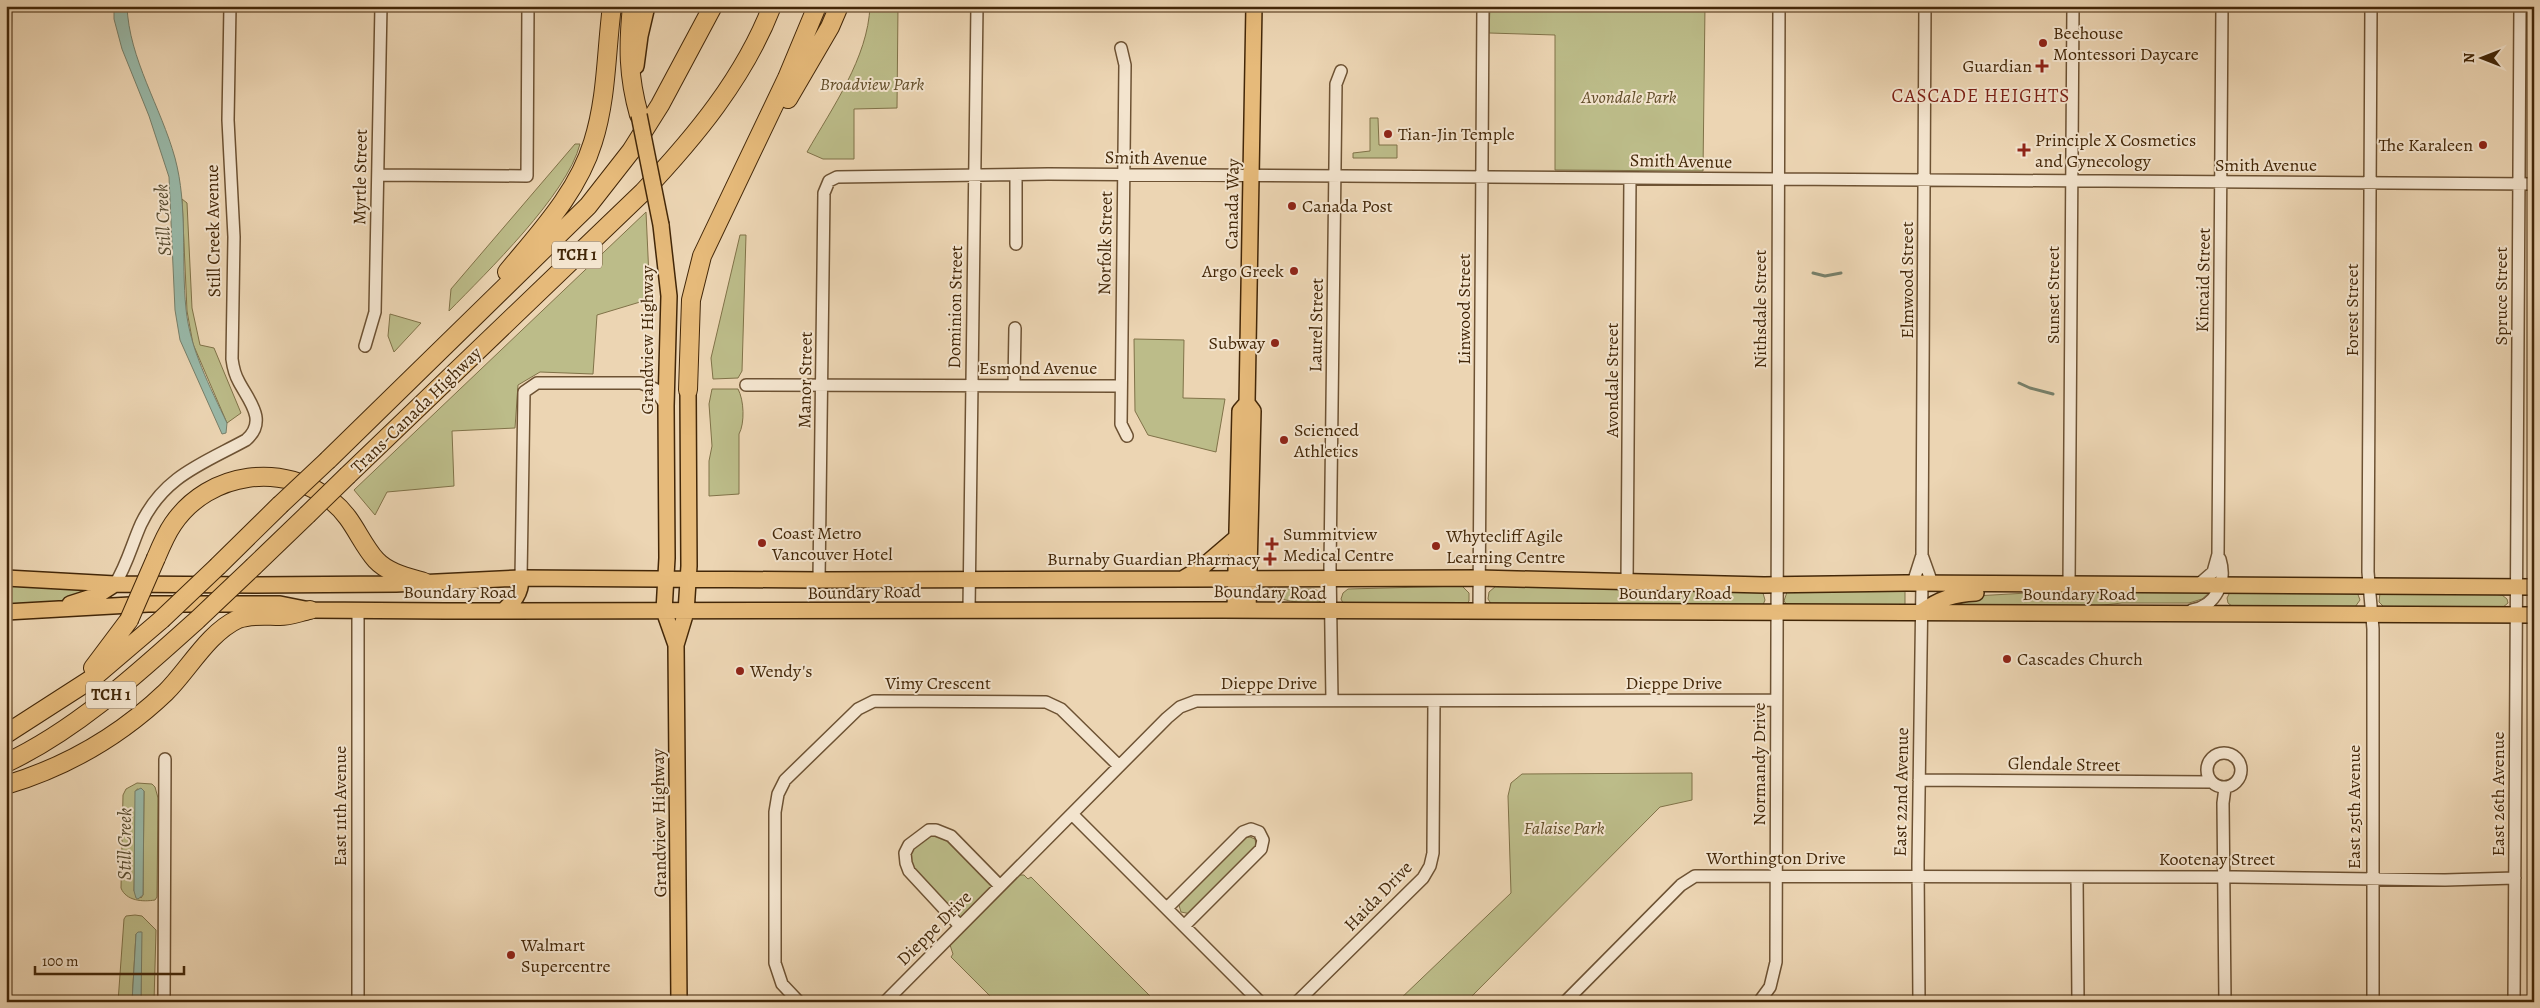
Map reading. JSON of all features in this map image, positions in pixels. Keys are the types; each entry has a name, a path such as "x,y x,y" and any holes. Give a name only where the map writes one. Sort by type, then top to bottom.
{"highway":[{"path":"476,317 505,274 573,186 587,159 598,127 603,99 612,6"},
{"path":"632,6 629,48 639,114"},
{"name":"Trans-Canada Highway","path":"12,731 79,687 161,620 476,317 588,206 631,152 676,78 713,6"},
{"name":"Trans-Canada Highway","path":"11,761 48,740 106,699 197,620 642,192 684,148 734,80 749,56 772,6"},
{"path":"688,390 688,336 691,300 697,273 724,206 753,151 808,32 816,6"},
{"path":"753,151 788,99 830,27 839,6"},
{"path":"79,687 129,620 173,523 204,493 222,484 241,478 281,477 300,483 333,502 349,517 376,560 388,570 424,582"},
{"path":"11,784 85,752 124,727 167,690 221,631 239,619 252,616 282,616 310,610"}],"main road":[{"path":"634,81 640,36 647,6"},
{"name":"Canada Way","path":"1242,610 1242,579 1253,411 1247,403 1254,6"},
{"name":"Grandview Highway","path":"639,114 661,225 669,296 664,611 676,645"},
{"name":"Grandview Highway","path":"679,1002 676,645 686,612 688,580 688,390"},
{"name":"Canada Way","path":"1242,579 1236,538 1240,411 1247,403"},
{"path":"1183,579 1201,568 1236,538"},
{"name":"Boundary Road","path":"6,578 115,584 266,585 396,584 521,578 818,580 1479,578 1777,585 1922,583 2534,587"},
{"path":"503,611 515,600 521,589 521,578"},
{"path":"62,611 68,605 98,595 115,584"},
{"path":"1921,612 1936,602 1954,594 2012,593 2036,585"},
{"name":"Boundary Road","path":"6,612 62,611 167,604 280,604 310,610 686,612 969,609 2534,615"}],"street":[{"name":"Still Creek Avenue","path":"115,584 125,568 142,524 165,489 184,472 240,443 252,434 258,419 237,377 232,359 234,237 228,120 230,6"},
{"name":"Myrtle Street","path":"364,346 375,312 381,6"},
{"path":"378,175 527,176 528,6"},
{"name":"Dominion Street","path":"969,609 978,6"},
{"name":"Linwood Street","path":"1479,612 1483,6"},
{"name":"Nithsdale Street","path":"1777,612 1779,6"},
{"name":"Elmwood Street","path":"1922,583 1926,6"},
{"name":"Sunset Street","path":"2069,585 2073,6"},
{"name":"Kincaid Street","path":"2198,585 2213,572 2218,554 2222,6"},
{"name":"Forest Street","path":"2371,6 2369,586 2372,613"},
{"name":"Spruce Street","path":"2517,586 2520,6"},
{"name":"Norfolk Street","path":"1121,48 1125,65 1120,386 1121,424 1127,436"},
{"name":"Laurel Street","path":"1332,700 1331,579 1336,84 1340,72"},
{"path":"1016,175 1016,244"},
{"name":"Smith Avenue","path":"830,180 837,177 1123,175 2534,184"},
{"name":"Avondale Street","path":"1627,582 1630,178"},
{"name":"Manor Street","path":"818,580 824,192 830,180"},
{"path":"1014,385 1015,328"},
{"path":"521,578 524,392 537,383 641,383 655,389 666,406"},
{"name":"Esmond Avenue","path":"746,385 1120,386"},
{"name":"Kincaid Street","path":"2218,554 2221,563 2220,585"},
{"name":"Elmwood Street","path":"1922,555 1915,572 1922,583"},
{"name":"East 22nd Avenue","path":"1919,1002 1918,876 1922,583"},
{"path":"2181,613 2205,606 2217,595 2220,585"},
{"name":"East 26th Avenue","path":"2514,1002 2517,586"},
{"name":"East 11th Avenue","path":"358,610 358,1002"},
{"name":"Normandy Drive","path":"1759,1002 1770,987 1776,962 1777,612"},
{"name":"East 25th Avenue","path":"2372,613 2371,878 2373,1002"},
{"name":"Dieppe Drive","path":"888,1001 1119,766 1180,707 1196,700 1434,702 1776,700"},
{"name":"Vimy Crescent","path":"799,1002 782,984 775,963 775,812 778,794 785,780 858,709 874,701 1046,702 1061,709 1119,766"},
{"name":"Haida Drive","path":"1297,1002 1423,878 1430,866 1433,853 1434,702"},
{"path":"2228,752 2239,759 2241,772 2231,786 2219,788 2210,782 2207,776 2208,765 2216,755 2228,752"},
{"path":"164,1002 165,759"},
{"name":"Glendale Street","path":"1919,780 2210,782"},
{"path":"2225,788 2223,803 2225,1002"},
{"path":"1072,814 1260,1002"},
{"path":"1167,908 1242,832 1251,829 1259,832 1263,840 1261,849 1184,926"},
{"path":"960,926 909,871 906,853 909,845 929,830 944,832 1000,886"},
{"name":"Worthington Drive","path":"1565,1002 1681,885 1695,876 1918,876"},
{"name":"Kootenay Street","path":"1918,876 2445,880 2515,878"},
{"path":"2077,877 2078,1002"}],"green space":[{"name":"Broadview Park","path":"870,6 898,6 897,108 854,109 854,159 823,159 807,152 856,63 868,25"},
{"name":"Avondale Park","path":"1490,6 1705,6 1703,171 1555,170 1555,35 1489,33"},
{"path":"1370,118 1378,118 1379,145 1397,145 1397,158 1353,158 1353,153 1370,151"},
{"path":"575,144 580,144 572,164 543,209 504,254 449,311 451,289"},
{"path":"182,199 187,203 192,308 200,345 214,348 241,413 227,423 193,344 187,311"},
{"path":"646,212 650,299 597,315 593,374 540,372 518,385 515,428 452,431 454,486 387,492 375,515 354,490"},
{"path":"740,235 746,235 742,371 738,378 713,379 711,358"},
{"path":"390,314 421,323 394,352 388,336"},
{"path":"1134,339 1184,340 1183,398 1225,399 1216,452 1148,435 1135,411"},
{"path":"712,389 738,389 742,399 743,418 739,434 739,494 709,496 709,461 712,446 709,404"},
{"path":"6,583 102,589 55,602 6,607"},
{"path":"1462,586 1469,593 1469,601 1466,605 1344,605 1341,599 1343,593 1348,589"},
{"path":"1496,586 1754,591 1763,593 1765,600 1763,605 1492,605 1488,599 1489,592"},
{"path":"1260,589 1314,589 1322,593 1321,601 1308,603 1289,601 1271,596"},
{"path":"1905,591 1905,606 1787,605 1784,601 1787,592"},
{"path":"2045,592 2209,593 2202,599 2189,603 2122,603 2094,606 1951,607 1940,605 1975,596"},
{"path":"2230,592 2357,592 2360,600 2355,607 2233,607 2228,603 2227,598"},
{"path":"2475,592 2502,595 2507,599 2508,603 2502,608 2385,608 2379,602 2380,593"},
{"name":"Falaise Park","path":"1692,773 1692,800 1660,807 1466,1002 1397,1002 1511,893 1508,796 1511,783 1522,774"},
{"path":"137,783 152,784 155,787 158,798 157,897 155,900 135,900 127,896 121,888 123,795 126,789","holes":["137,789 144,791 143,895 141,898 134,891"]},
{"path":"934,833 946,837 1002,892 1020,875 1024,875 1028,879 1031,877 1156,1002 996,1002 951,957 953,954 950,945 966,927 911,870 912,851 918,844"},
{"path":"1245,838 1255,839 1256,845 1252,851 1191,914 1181,912 1178,902"},
{"path":"126,916 142,916 156,930 154,1002 141,1002 141,932 136,934 132,1002 118,1002 124,919"}],"shaded area":[{"path":"114,6 127,6 129,26 139,64 175,158 182,195 188,324 196,353 227,423 226,433 222,434 180,340 175,310 169,177 149,116 122,49 114,19"},
{"path":"141,788 144,791 143,895 138,899 134,891 135,791"},
{"path":"142,932 141,1002 132,1002 136,934"}],"waterway":[{"path":"1813,273 1825,276 1841,273"},
{"path":"2019,383 2053,394"}],"railway":[{"path":"6,197 10,6"},
{"path":"6,996 7,1002"}],"place":[{"name":"Beehouse Montessori Daycare","path":"2043,43"},
{"name":"Guardian","path":"2042,66"},
{"name":"Tian-Jin Temple","path":"1388,134"},
{"name":"The Karaleen","path":"2483,145"},
{"name":"Principle X Cosmetics and Gynecology","path":"2024,150"},
{"name":"Canada Post","path":"1292,206"},
{"name":"Argo Greek","path":"1294,271"},
{"name":"Subway","path":"1275,343"},
{"name":"Scienced Athletics","path":"1284,440"},
{"name":"Coast Metro Vancouver Hotel","path":"762,543"},
{"name":"Summitview Medical Centre","path":"1272,544"},
{"name":"Whytecliff Agile Learning Centre","path":"1436,546"},
{"name":"Burnaby Guardian Pharmacy","path":"1270,559"},
{"name":"Cascades Church","path":"2007,659"},
{"name":"Wendy's","path":"740,671"},
{"name":"Walmart Supercentre","path":"511,955"}],"district":[{"name":"CASCADE HEIGHTS","path":"1981,96"}],"water label":[{"name":"Still Creek","path":"163,220"},
{"name":"Still Creek","path":"125,844"}]}
